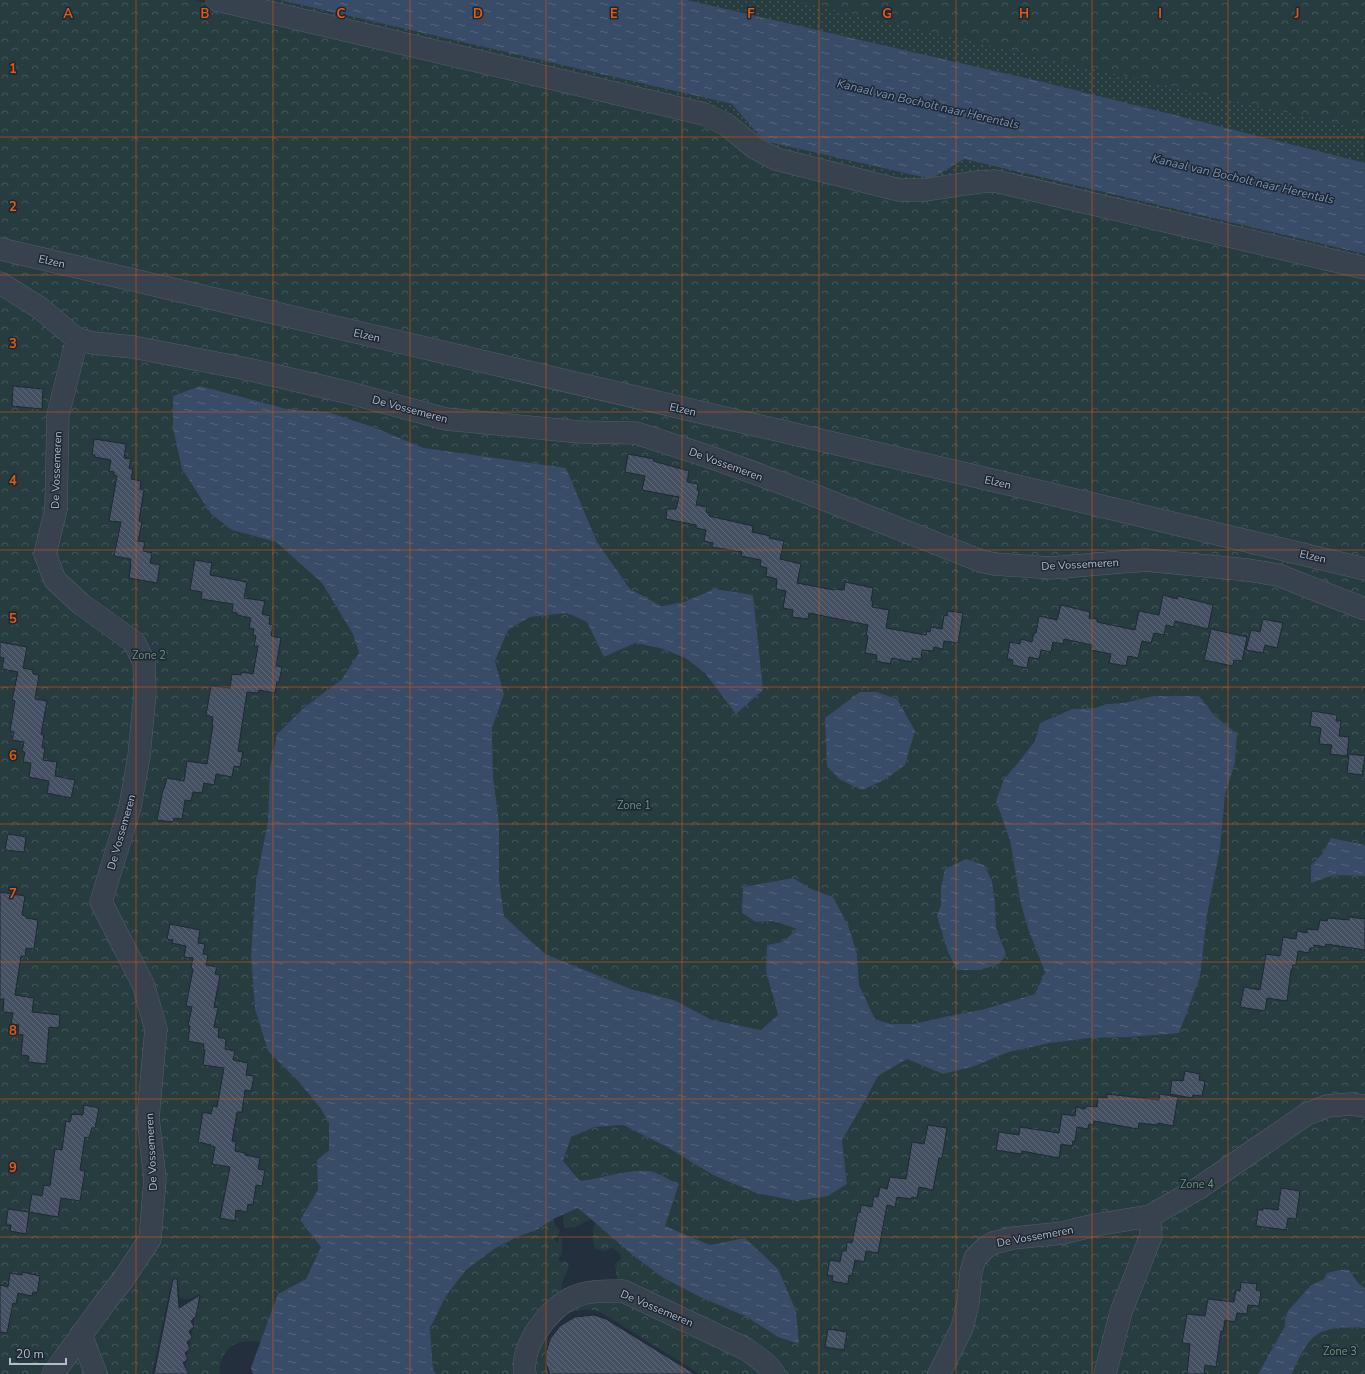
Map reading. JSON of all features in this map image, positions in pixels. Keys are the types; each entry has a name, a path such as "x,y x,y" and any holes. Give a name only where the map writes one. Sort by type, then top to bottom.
{"street":[{"path":"217,0 704,114 727,125 755,148 776,159 899,190 924,190 995,181 1365,268"},
{"name":"Elzen","path":"0,249 996,481 1365,569"},
{"name":"De Vossemeren","path":"0,283 40,308 77,339 93,343 133,347 247,369 346,392 446,419 580,432 636,432 714,458 798,489 981,561 994,564 1051,568 1145,560 1248,570 1278,574 1365,609"},
{"name":"De Vossemeren","path":"53,1374 122,1281 150,1239 155,1179 148,1118 156,1029 143,984 101,902 130,807 139,756 144,708 144,662 134,642 81,604 55,580 45,554 56,509 58,415 77,339"},
{"name":"De Vossemeren","path":"939,1374 962,1328 968,1302 971,1272 975,1258 992,1243 1013,1238 1063,1232 1150,1216 1199,1188 1307,1114 1327,1106 1351,1104 1365,1106"},
{"path":"1105,1374 1121,1312 1150,1236 1150,1216"},
{"name":"De Vossemeren","path":"526,1374 527,1352 535,1333 542,1323 557,1308 573,1297 589,1292 623,1291 746,1349 768,1367 774,1374"},
{"path":"81,1335 96,1374"}],"green space":[{"path":"0,0 193,0 701,119 886,193 982,185 1365,273 1365,559 0,239"},
{"path":"241,0 280,0 732,104 764,141 930,179 964,159 1365,254 1365,263 901,184"},
{"path":"687,0 792,0 1365,130 1365,163 1047,83"},
{"path":"792,0 1365,0 1365,130 1049,59"},
{"path":"0,258 1365,578 1365,845 1331,838 1322,854 1311,865 1311,883 1334,875 1365,876 1365,1288 1359,1284 1354,1275 1339,1270 1327,1273 1324,1279 1311,1285 1288,1311 1285,1318 1285,1326 1258,1374 778,1374 624,1285 617,1278 615,1264 621,1259 620,1253 612,1248 604,1251 595,1249 593,1241 593,1227 596,1223 635,1257 665,1279 700,1297 745,1316 778,1337 799,1344 796,1311 745,1238 710,1245 665,1226 679,1185 654,1172 628,1172 580,1181 563,1161 571,1137 595,1127 623,1125 667,1147 713,1175 756,1193 797,1201 827,1196 847,1184 842,1140 878,1076 907,1059 943,1074 972,1067 1009,1052 1050,1043 1090,1038 1129,1037 1200,977 1207,915 1220,849 1225,795 1235,762 1237,734 1214,715 1199,696 1153,696 1124,703 1107,704 1095,708 1072,709 1040,723 1035,741 1004,779 996,801 1010,840 1020,900 1028,929 1045,972 1035,994 985,1009 914,1024 890,1024 875,1019 859,985 857,954 848,925 833,897 811,889 793,878 743,887 756,922 773,921 797,929 783,942 772,996 778,1015 761,1031 712,1020 674,1000 631,989 545,954 504,916 499,879 499,823 493,776 492,728 504,694 495,661 508,630 530,617 567,613 587,622 604,657 635,643 660,648 685,659 705,673 736,713 714,589 684,602 660,606 630,589 597,542 566,468 424,448 373,427 328,412 287,409 200,386 182,469 211,514 232,530 276,542 322,583 353,634 359,653 341,680 306,706 277,734 270,768 268,822 256,881 251,956 255,1009 268,1051 299,1082 321,1109 329,1123 329,1150 317,1160 318,1190 300,1220 322,1247 306,1279 278,1294 262,1342 248,1341 237,1343 232,1346 224,1355 221,1362 219,1370 220,1374 184,1374 199,1295 190,1299 180,1298 178,1289 170,1288 152,1374 102,1374 91,1342 47,1374 0,1374","holes":["995,904 996,928 1006,954 937,916 941,905"]},
{"path":"578,1208 591,1219 577,1226 570,1228 565,1227 563,1222 564,1216 568,1212"},
{"path":"553,1219 555,1225 560,1230 558,1236 554,1239 557,1243 560,1237 562,1240 562,1254 558,1258 560,1262 566,1261 569,1266 562,1282 561,1293 517,1374 436,1374 433,1369 430,1328 446,1296 466,1270 494,1249 519,1236 537,1230"},
{"path":"621,1295 743,1352 767,1374 700,1374 604,1314 593,1310 577,1310 571,1312 561,1318 550,1332 547,1330 570,1303"},
{"name":"Zone 3","path":"1337,1327 1365,1328 1365,1374 1292,1374 1303,1350 1308,1343 1319,1333 1327,1329"},
{"path":"543,1335 548,1338 545,1356 549,1374 530,1374"},
{"path":"82,1354 91,1374 61,1374"}],"water":[{"name":"Kanaal van Bocholt naar Herentals","path":"280,0 687,0 1047,83 1365,163 1365,254 964,159 931,179 764,141 732,104"},
{"path":"200,386 287,409 328,412 373,427 424,448 566,468 597,542 630,589 661,606 684,602 714,589 753,595 763,690 736,714 705,673 685,658 660,648 635,643 604,657 587,622 567,613 530,617 508,630 495,661 504,694 492,728 493,776 499,823 499,879 504,916 545,954 631,989 674,1000 712,1020 761,1030 778,1015 766,971 767,945 783,942 797,929 773,921 756,922 742,913 743,887 793,878 811,889 833,897 848,925 857,954 859,985 875,1019 890,1024 914,1024 985,1009 1035,994 1045,972 1028,929 1020,900 1010,840 996,801 1004,779 1035,741 1040,723 1072,709 1095,708 1107,704 1124,703 1153,696 1199,696 1214,715 1237,734 1235,762 1225,795 1220,849 1207,915 1200,977 1179,1033 1090,1038 1050,1043 1009,1052 972,1067 943,1074 907,1059 878,1076 842,1140 847,1184 828,1196 797,1201 756,1193 713,1175 667,1147 623,1125 595,1127 571,1137 563,1161 580,1181 628,1172 654,1172 679,1184 665,1226 710,1245 745,1238 778,1269 796,1311 799,1344 778,1337 745,1316 700,1297 665,1279 635,1257 578,1208 553,1219 537,1230 519,1236 494,1249 466,1270 446,1296 430,1328 433,1369 436,1374 253,1374 251,1368 278,1294 306,1279 321,1247 300,1220 318,1190 317,1160 329,1150 329,1123 321,1109 299,1082 268,1051 255,1009 251,956 256,881 268,822 270,768 277,734 306,706 341,680 359,653 353,634 322,583 276,542 232,530 211,514 182,469 173,428 173,396"},
{"path":"860,692 876,692 897,699 915,731 905,765 884,780 862,790 839,779 827,766 825,718"},
{"path":"1331,838 1365,845 1365,876 1334,875 1311,883 1311,865 1322,854"},
{"path":"966,859 984,865 992,881 996,928 1006,954 999,964 980,970 957,970 948,952 937,916 941,905 941,888 945,869"},
{"path":"1339,1270 1349,1270 1359,1284 1365,1288 1365,1328 1349,1327 1326,1330 1311,1340 1304,1349 1292,1374 1258,1374 1285,1326 1285,1318 1288,1311 1311,1285 1324,1279 1327,1273"}],"building":[{"path":"13,386 43,389 42,409 12,406"},
{"path":"94,439 126,444 124,458 131,459 129,468 133,469 131,479 141,481 140,489 144,490 139,521 142,522 138,541 145,542 143,551 152,553 150,563 160,565 157,583 129,578 131,559 114,556 121,522 109,521 117,476 114,475 114,472 109,471 111,460 95,457 95,455 92,454"},
{"path":"628,454 654,459 653,461 689,471 687,482 698,484 697,490 699,491 696,505 707,507 706,512 709,513 709,516 753,526 752,532 784,541 780,559 801,564 797,583 834,590 844,590 845,582 873,588 871,601 873,601 872,607 889,610 886,628 926,635 927,631 930,632 931,627 942,629 944,615 947,616 948,611 963,613 958,643 944,641 943,649 934,647 933,651 922,650 921,659 912,658 912,662 892,658 890,664 876,661 877,655 865,653 868,625 809,613 808,619 792,617 793,610 783,608 786,591 776,589 777,579 766,576 767,568 760,566 761,560 741,556 742,552 712,547 713,543 704,541 706,530 696,528 696,525 666,519 667,509 676,509 679,497 642,490 645,476 625,472"},
{"path":"195,560 212,563 210,575 247,582 244,598 265,601 262,614 270,616 269,624 273,625 271,636 281,638 276,666 282,667 275,693 259,690 258,693 247,692 238,751 243,752 240,767 234,766 232,777 216,774 214,785 204,783 202,793 193,792 191,801 185,800 182,819 174,818 173,822 157,820 163,789 167,778 184,781 187,761 207,764 213,725 213,717 206,715 211,686 230,688 232,674 241,675 242,672 253,674 258,646 254,646 256,636 253,635 254,629 249,628 251,618 237,615 237,613 232,612 233,604 201,599 202,592 190,590"},
{"path":"1163,595 1177,599 1178,596 1213,605 1208,629 1175,621 1174,627 1166,625 1164,635 1154,633 1151,643 1142,641 1138,658 1128,656 1126,666 1109,663 1111,654 1091,650 1092,645 1064,639 1063,644 1053,642 1051,652 1041,650 1039,659 1029,657 1027,668 1012,665 1013,660 1007,659 1010,642 1020,644 1021,639 1032,642 1034,633 1036,633 1039,616 1057,620 1061,605 1090,612 1089,618 1097,619 1097,622 1135,630 1139,611 1159,615"},
{"path":"1263,619 1283,623 1277,648 1265,645 1263,653 1246,650 1251,630 1260,632"},
{"path":"1211,629 1247,637 1242,661 1234,660 1233,666 1204,660"},
{"path":"0,642 27,647 23,668 33,670 33,674 39,675 35,699 47,701 41,734 44,735 42,748 45,748 43,760 57,762 55,776 75,780 71,798 47,793 49,781 29,777 31,763 23,762 25,752 22,751 24,742 12,740 14,732 10,731 15,701 12,700 18,672 2,669 4,658 0,657"},
{"path":"1312,711 1337,715 1336,721 1341,721 1339,736 1349,737 1347,756 1330,754 1332,745 1319,744 1321,728 1310,726"},
{"path":"1349,754 1365,756 1362,775 1347,773"},
{"path":"8,834 26,837 24,852 5,850"},
{"path":"0,892 25,896 22,915 26,916 26,918 38,920 34,949 26,948 25,957 21,956 15,995 34,998 32,1012 60,1015 59,1028 49,1027 46,1064 28,1062 29,1056 21,1055 23,1035 18,1034 19,1025 11,1024 13,1013 3,1012 4,999 0,999"},
{"path":"1349,917 1365,919 1365,950 1326,944 1325,947 1314,945 1314,948 1310,948 1309,953 1298,951 1296,965 1293,965 1291,970 1287,1001 1267,998 1265,1011 1240,1007 1244,987 1260,990 1266,954 1280,956 1283,937 1296,939 1297,931 1307,933 1307,929 1318,930 1320,920 1327,921 1328,918 1349,920"},
{"path":"170,924 200,930 198,943 205,944 203,954 208,955 206,965 217,967 215,974 220,975 214,1007 218,1008 214,1027 219,1028 218,1037 226,1039 225,1049 235,1051 233,1060 248,1063 246,1075 254,1076 251,1091 245,1090 242,1112 237,1112 232,1141 236,1142 235,1151 260,1158 258,1169 265,1170 262,1186 256,1185 253,1205 248,1204 247,1212 236,1210 235,1221 220,1218 230,1167 212,1164 215,1147 198,1142 203,1112 211,1114 213,1106 217,1107 224,1068 203,1065 205,1050 203,1050 204,1044 188,1041 190,1026 188,1026 192,1007 186,1006 193,969 191,968 193,958 184,957 186,946 172,943 173,940 167,939"},
{"path":"1185,1071 1200,1074 1199,1080 1205,1081 1202,1096 1193,1095 1192,1098 1170,1094 1172,1080 1183,1081"},
{"path":"1107,1094 1159,1100 1160,1094 1178,1097 1173,1126 1158,1123 1158,1125 1139,1123 1138,1129 1094,1121 1093,1125 1089,1124 1088,1129 1077,1127 1075,1141 1073,1141 1072,1146 1061,1144 1059,1158 1022,1151 1021,1154 996,1150 999,1132 1019,1135 1020,1127 1059,1133 1062,1114 1075,1116 1076,1107 1085,1109 1086,1106 1097,1107 1098,1097 1107,1098"},
{"path":"84,1105 99,1108 95,1128 92,1128 89,1138 85,1137 80,1170 85,1171 80,1201 61,1198 58,1217 29,1212 32,1194 42,1196 44,1185 50,1186 55,1149 62,1150 66,1121 70,1122 72,1114 83,1115"},
{"path":"928,1125 947,1128 942,1158 939,1158 933,1190 919,1187 917,1198 912,1197 911,1199 897,1197 895,1207 887,1205 878,1253 866,1251 864,1262 855,1260 852,1276 849,1275 848,1284 832,1281 833,1276 827,1275 830,1260 840,1262 842,1251 846,1251 847,1242 852,1243 858,1212 860,1213 861,1205 872,1207 874,1196 878,1197 880,1187 887,1189 890,1177 906,1179 912,1142 924,1144"},
{"path":"1281,1188 1300,1191 1296,1219 1288,1218 1286,1230 1256,1226 1258,1210 1263,1210 1263,1208 1278,1210"},
{"path":"8,1209 29,1212 26,1234 10,1231 11,1225 6,1225"},
{"path":"22,1272 40,1276 37,1293 33,1292 32,1296 18,1293 16,1304 13,1303 7,1333 0,1332 0,1285 8,1287 10,1273 22,1275"},
{"path":"173,1279 177,1279 179,1308 200,1295 196,1316 191,1321 194,1327 189,1331 192,1338 187,1342 190,1349 185,1353 188,1359 183,1363 189,1374 154,1374"},
{"path":"1241,1282 1257,1284 1256,1290 1261,1291 1259,1306 1248,1305 1247,1314 1237,1313 1235,1322 1225,1320 1223,1331 1221,1331 1216,1367 1205,1365 1204,1374 1187,1374 1190,1344 1182,1343 1187,1314 1205,1316 1208,1299 1234,1302 1236,1290 1240,1291"},
{"path":"594,1315 606,1319 695,1374 550,1374 546,1364 546,1353 550,1339 560,1326 575,1317"},
{"path":"828,1329 847,1332 844,1350 825,1347"}],"park label":[{"name":"Zone 2","path":"149,655"},
{"name":"Zone 1","path":"634,805"},
{"name":"Zone 4","path":"1197,1184"}]}
